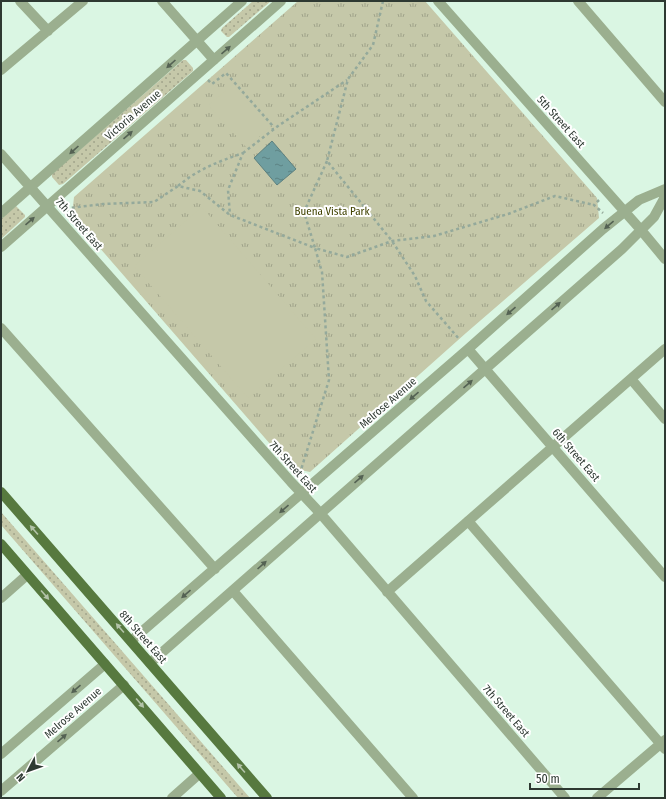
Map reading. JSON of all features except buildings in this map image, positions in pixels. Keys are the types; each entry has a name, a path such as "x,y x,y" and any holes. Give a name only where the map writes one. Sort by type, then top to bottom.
{"main road":[{"name":"8th Street East","path":"1,492 266,798"},
{"path":"1,544 220,798"}],"street":[{"path":"20,1 48,32"},
{"path":"1,70 83,1"},
{"path":"162,1 214,60"},
{"name":"Victoria Avenue","path":"1,213 242,1"},
{"name":"Victoria Avenue","path":"1,247 281,1"},
{"name":"5th Street East","path":"438,1 665,259"},
{"path":"578,1 665,102"},
{"name":"7th Street East","path":"1,154 301,494 320,513 565,798"},
{"name":"Melrose Avenue","path":"131,641 301,494 465,346 639,200 665,189"},
{"path":"150,663 622,249 654,218 665,197"},
{"path":"1,328 215,569"},
{"name":"6th Street East","path":"465,346 665,577"},
{"path":"387,592 665,349"},
{"path":"631,379 665,419"},
{"path":"468,520 664,744 597,798"},
{"path":"1,598 28,575"},
{"path":"232,591 414,798"},
{"name":"Melrose Avenue","path":"1,754 105,664"},
{"name":"Melrose Avenue","path":"1,791 124,685"},
{"path":"172,798 199,774"}],"path":[{"path":"58,218 70,208 103,204 154,202 178,186 191,175 211,165 243,153 273,130 348,79 372,45 382,1"},
{"path":"200,72 212,84 226,73 272,125 273,130"},
{"path":"291,482 299,474 329,380 322,272 304,212 328,161 348,79"},
{"path":"230,215 228,190 243,153"},
{"path":"328,161 392,241 415,276 426,301 465,346"},
{"path":"178,186 200,191 230,215 315,248 347,257 392,241 434,236 508,214 555,196 594,205 612,222"},
{"path":"594,205 608,193"}],"green space":[{"path":"253,1 271,1 229,37 227,37 221,31 222,28"},
{"name":"Buena Vista Park","path":"298,1 425,1 597,198 599,218 466,333 310,472 291,468 72,216 74,197"},
{"path":"183,60 186,60 193,68 193,71 63,184 59,185 52,177 52,174"},
{"path":"234,84 272,125 247,148 208,105"},
{"path":"16,206 25,215 25,217 1,239 1,219"},
{"path":"202,207 316,339 248,398 134,266"},
{"path":"1,512 250,798 238,798 1,525"}],"water":[{"path":"272,141 296,169 277,185 254,158"}]}
